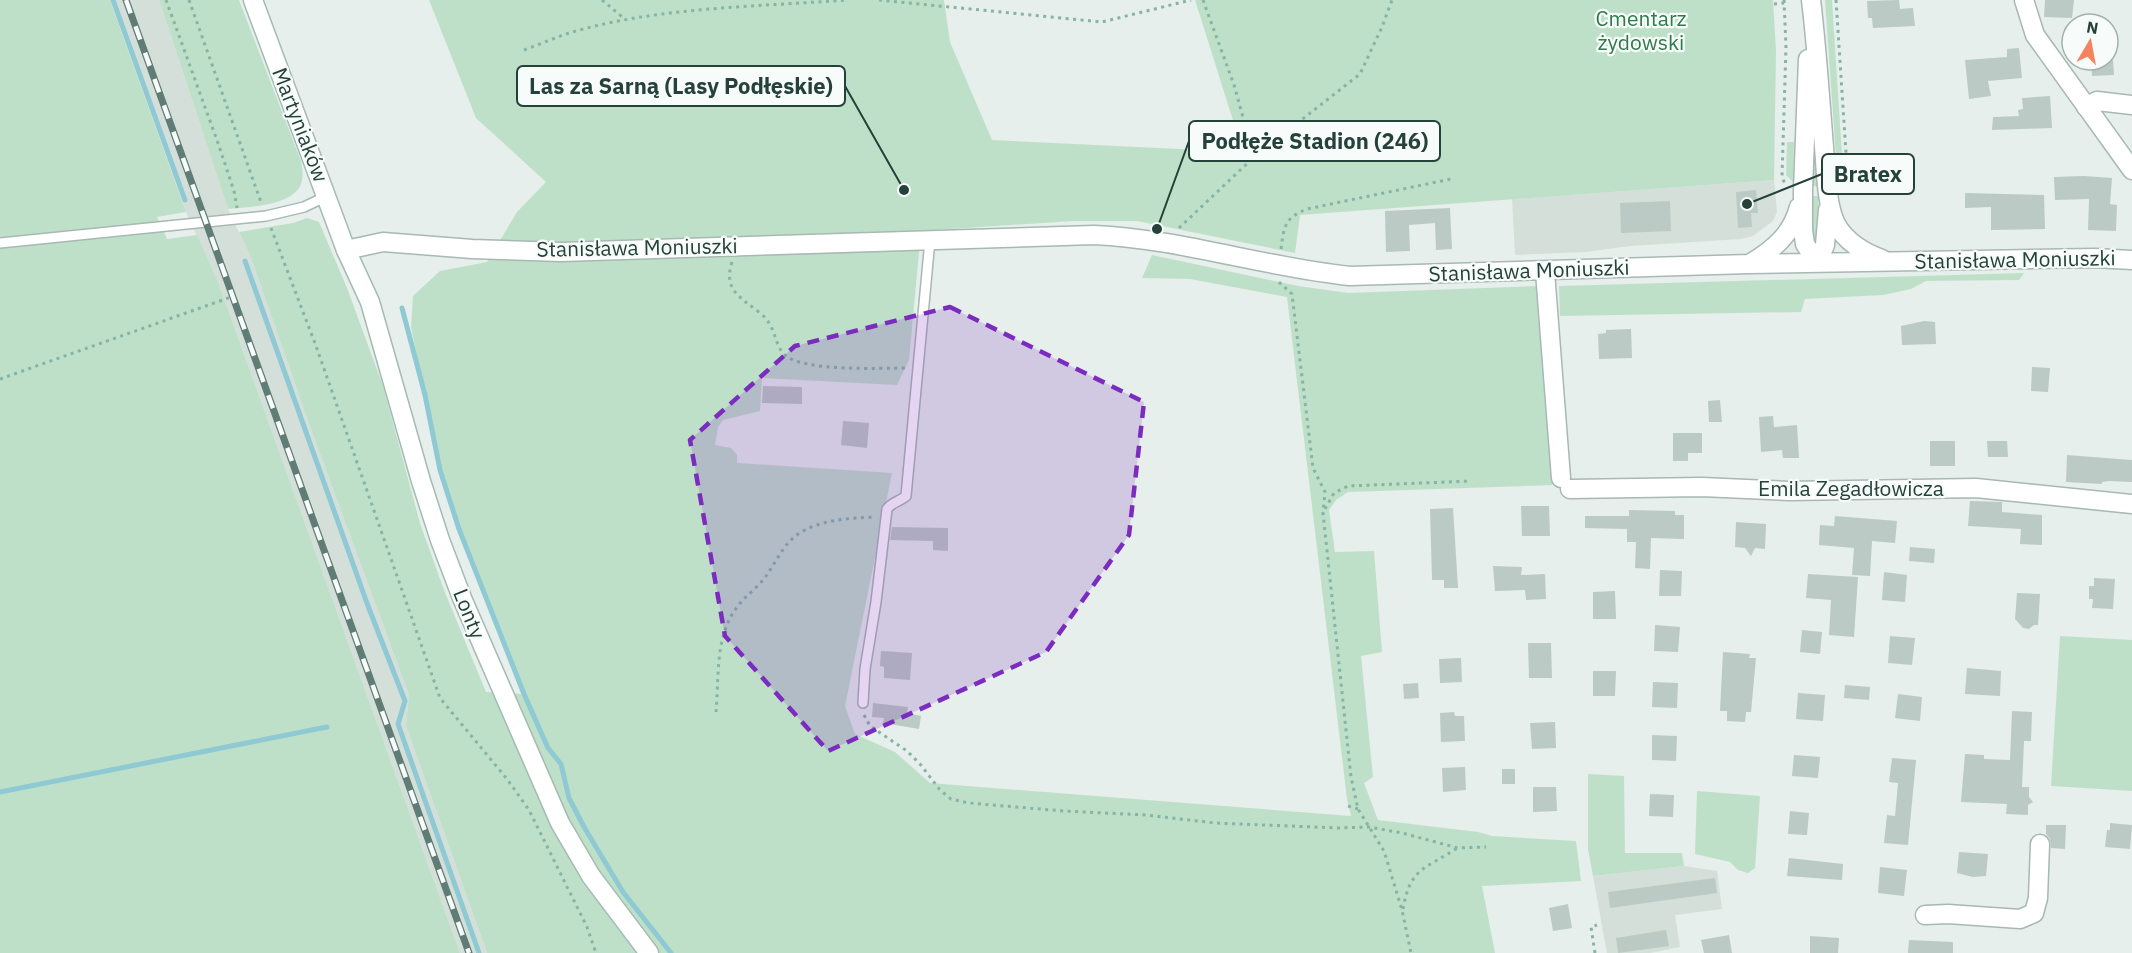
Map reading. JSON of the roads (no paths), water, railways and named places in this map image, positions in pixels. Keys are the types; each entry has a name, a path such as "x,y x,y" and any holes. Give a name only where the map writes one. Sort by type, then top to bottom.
{"street":[{"name":"Martyniaków","path":"253,0 346,250"},
{"path":"1810,0 1836,186 1836,224 1849,240 1867,254 1890,262"},
{"path":"1749,264 1768,253 1785,236 1795,221 1795,190 1809,51 1810,0"},
{"path":"2024,0 2035,35 2132,170"},
{"path":"2086,107 2097,101 2132,105"},
{"path":"1817,263 1825,245 1836,186"},
{"path":"1795,190 1805,244 1817,263"},
{"name":"Stanisława Moniuszki","path":"346,250 383,242 472,249 561,252 1082,235 1116,236 1191,246 1277,272 1307,271 1350,276 1545,272 1749,264 2095,258 2132,260"},
{"name":"Lonty","path":"346,250 370,302 440,540 479,640 560,824 591,876 649,953"},
{"name":"Emila Zegadłowicza","path":"1545,272 1565,484 1789,491 1976,488 2132,504"},
{"path":"1926,915 1948,914 2020,919 2034,913 2038,898 2040,844"}],"lane":[{"path":"0,243 266,216 304,207 327,196"},
{"path":"863,703 865,669 887,509 892,503 906,496 930,240"}],"waterway":[{"path":"113,0 185,200"},
{"path":"245,261 368,606 405,701 398,724 479,953"},
{"path":"402,308 425,395 440,470 459,529 524,694 548,748 561,764 569,798 584,827 623,892 671,953"},
{"path":"0,792 327,727"}],"railway":[{"path":"126,0 469,953"}],"place":[{"name":"Las za Sarną (Lasy Podłęskie)","path":"904,190"},
{"name":"Bratex","path":"1747,204"},
{"name":"Podłęże Stadion (246)","path":"1157,229"}],"park label":[{"name":"Cmentarz żydowski","path":"1641,31"}]}
